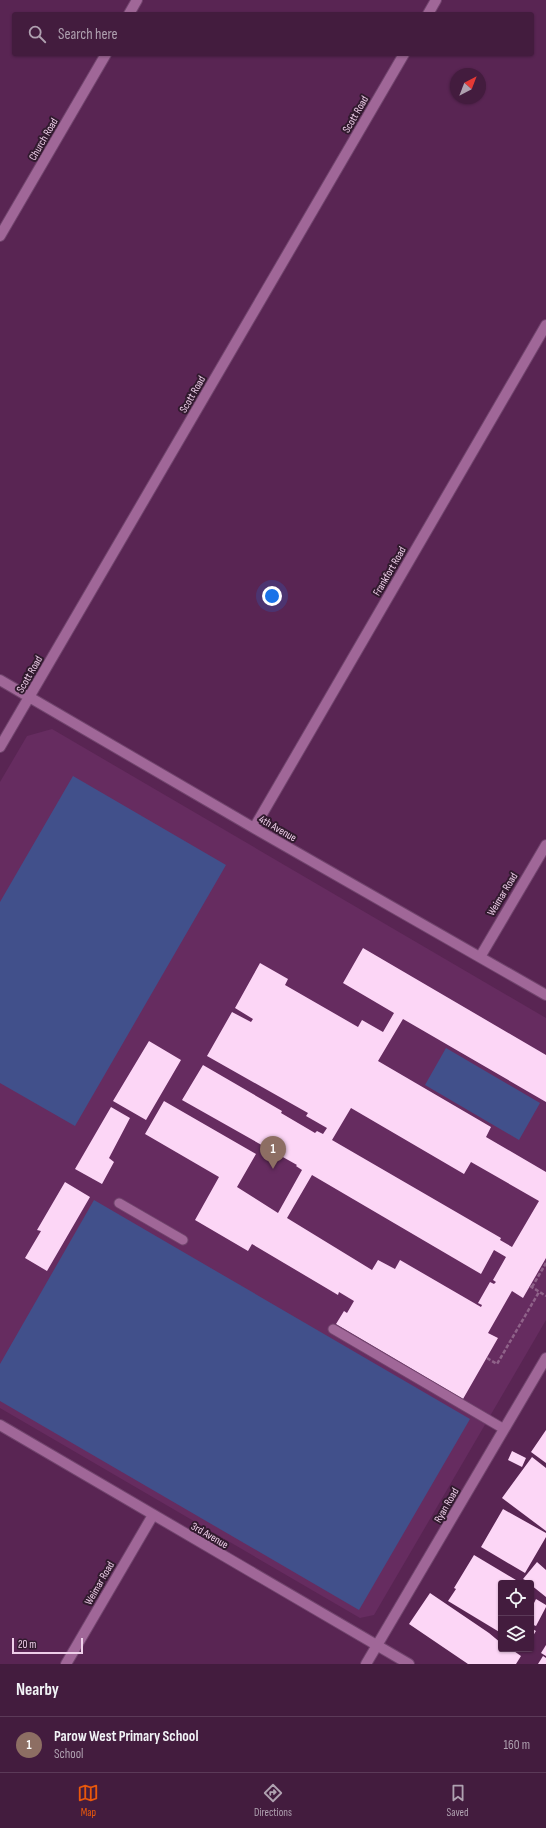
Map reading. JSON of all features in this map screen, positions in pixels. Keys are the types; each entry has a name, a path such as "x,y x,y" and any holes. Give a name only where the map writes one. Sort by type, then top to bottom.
{"street":[{"path":"130,12 137,0"},
{"path":"429,12 436,0"},
{"name":"Church Road","path":"0,236 105,56"},
{"name":"Scott Road","path":"0,747 403,56"},
{"name":"Frankfort Road","path":"254,828 546,325"},
{"name":"4th Avenue","path":"0,680 254,828 546,995"},
{"name":"Weimar Road","path":"480,957 546,844"},
{"name":"Ryan Road","path":"366,1664 546,1358"},
{"name":"3rd Avenue","path":"0,1425 409,1664"},
{"name":"Weimar Road","path":"66,1664 153,1515"}],"lane":[{"path":"119,1203 183,1240"},
{"path":"333,1329 504,1428"}],"path":[{"path":"546,1264 531,1287 546,1296"},
{"path":"487,1358 497,1364 539,1292"}],"shaded area":[{"path":"52,729 546,1018 546,1320 374,1615 360,1618 0,1408 0,782 27,736"},
{"path":"73,776 226,865 75,1126 0,1083 0,902"},
{"path":"446,1048 540,1103 519,1140 425,1085"},
{"path":"94,1200 470,1419 359,1610 0,1401 0,1364"}],"building":[{"path":"363,948 546,1055 546,1102 403,1019 378,1061 491,1127 486,1137 546,1172 546,1258 523,1298 512,1291 488,1333 498,1338 463,1399 336,1324 344,1311 347,1313 354,1301 339,1292 338,1295 252,1244 248,1251 195,1220 219,1177 145,1134 164,1101 256,1154 237,1187 278,1213 302,1170 296,1166 297,1165 182,1100 203,1065 282,1111 281,1113 315,1133 317,1131 323,1134 327,1128 306,1116 308,1113 207,1056 232,1012 251,1022 253,1019 235,1008 260,963 288,979 285,985 358,1027 362,1020 383,1032 394,1013 343,983","holes":["351,1108 464,1174 471,1162 539,1201 512,1247 500,1240 501,1238 332,1140","312,1175 481,1274 494,1250 506,1257 493,1280 496,1282 494,1284 490,1282 478,1303 482,1305 481,1307 400,1260 395,1269 378,1260 372,1270 287,1218"]},
{"path":"149,1041 181,1060 146,1120 113,1101"},
{"path":"111,1107 130,1118 109,1158 114,1162 102,1184 75,1169"},
{"path":"65,1182 90,1197 47,1271 25,1258 41,1231 37,1230"},
{"path":"546,1430 546,1463 531,1452"},
{"path":"512,1451 526,1458 522,1467 508,1460"},
{"path":"532,1457 546,1468 546,1531 502,1498"},
{"path":"503,1509 546,1533 546,1537 525,1573 481,1547"},
{"path":"474,1555 516,1580 498,1580 498,1631 448,1601 456,1589 454,1588"},
{"path":"537,1562 546,1570 546,1597 534,1587 534,1580 523,1579"},
{"path":"430,1593 498,1640 498,1652 515,1652 521,1656 516,1664 468,1664 409,1624"},
{"path":"536,1599 546,1605 536,1626 534,1625 534,1603"},
{"path":"546,1645 546,1656 541,1653"},
{"path":"543,1656 546,1658 546,1664 538,1664"}],"place":[{"name":"Parow West Primary School","path":"273,1169"}]}
